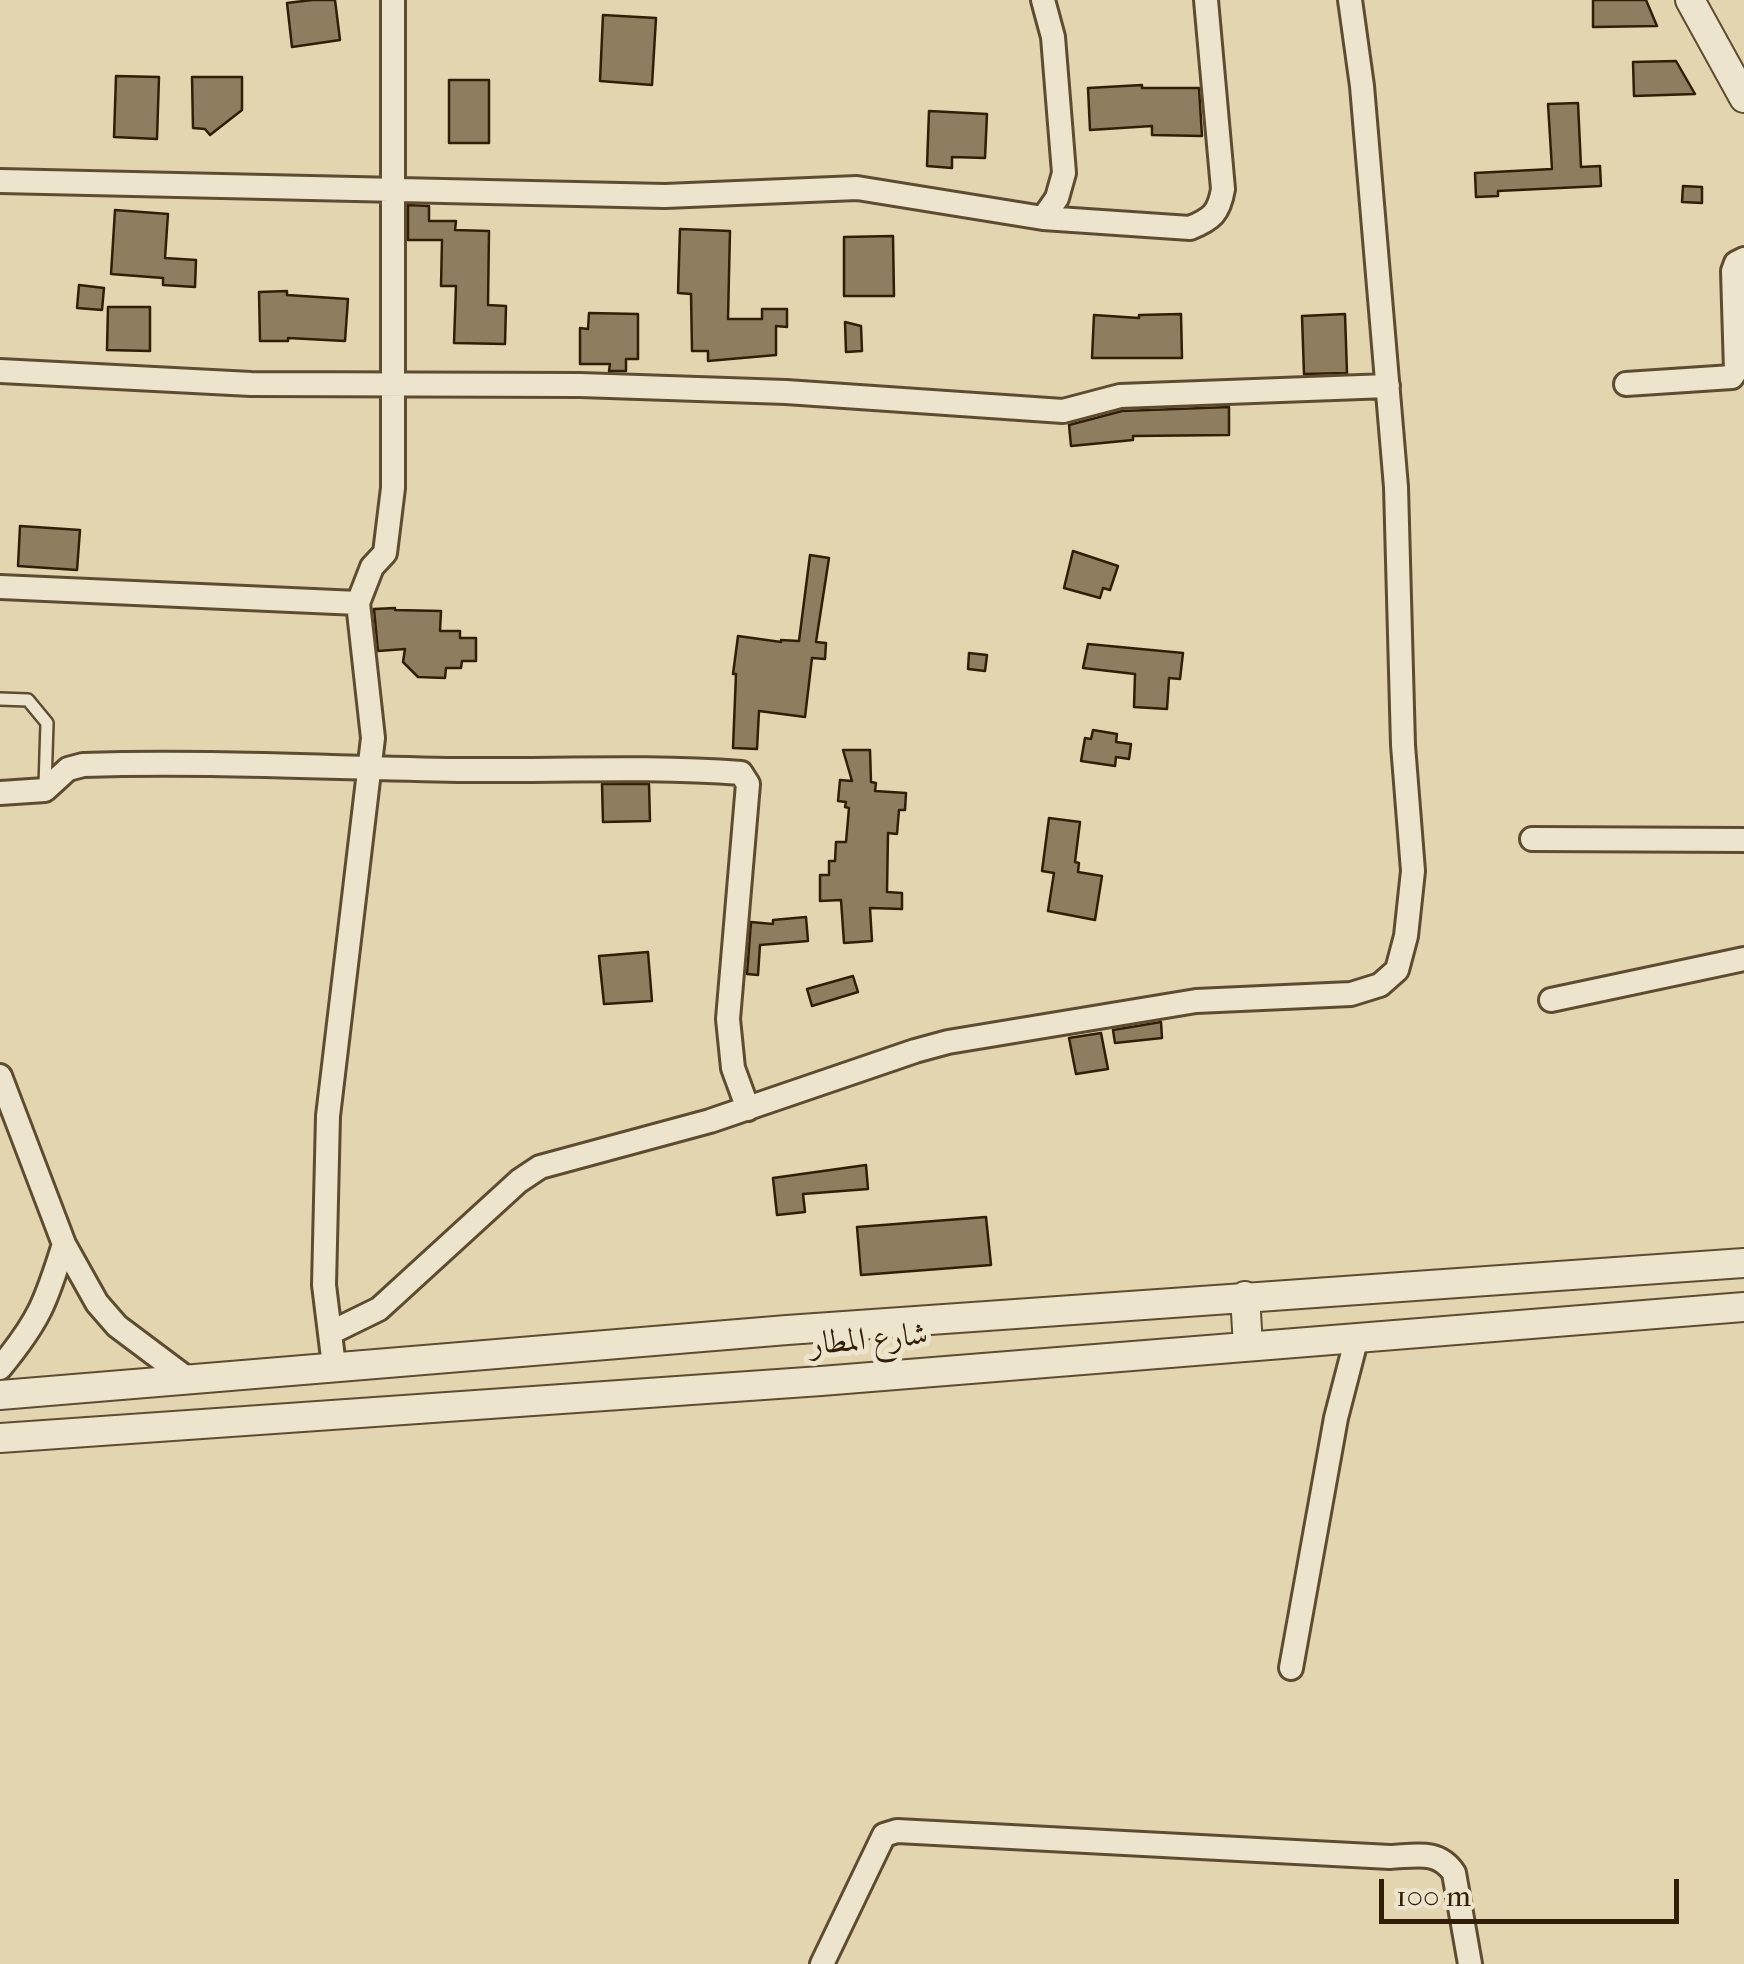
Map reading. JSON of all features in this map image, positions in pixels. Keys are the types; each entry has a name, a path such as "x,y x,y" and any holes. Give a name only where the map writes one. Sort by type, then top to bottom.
{"street":[{"path":"334,1366 324,1284 328,1116 374,738 358,602 372,567 385,553 390,528 393,0"},
{"path":"1043,0 1053,37 1064,173 1057,198 1043,218"},
{"path":"0,181 665,196 857,188 1043,218 1190,228 1210,220 1220,209 1223,189 1206,0"},
{"path":"330,1333 379,1309 529,1172 748,1109 948,1042 1196,1001 1351,994 1390,979 1397,970 1406,936 1413,871 1403,745 1396,486 1362,86 1350,0"},
{"path":"1690,0 1744,98"},
{"path":"1626,384 1732,377 1736,371 1733,271 1736,263 1744,259"},
{"path":"0,370 252,384 392,383 786,392 1063,411 1120,396 1388,386"},
{"path":"0,587 358,602"},
{"path":"0,793 45,790 75,765 268,763 547,771 654,768 741,773 746,777 743,862 728,1019 732,1068 748,1109"},
{"path":"1532,839 1744,840"},
{"path":"1551,1000 1744,959"},
{"path":"0,1076 64,1244 97,1303 118,1326 189,1380"},
{"path":"0,1368 44,1308 64,1244"},
{"name":"شارع المطار","path":"0,1395 1245,1296 1744,1263"},
{"path":"1245,1296 1248,1346"},
{"name":"شارع المطار","path":"0,1438 821,1381 1744,1306"},
{"path":"1291,1668 1336,1418 1356,1338"},
{"path":"822,1964 884,1836 896,1831 1390,1857 1435,1855 1454,1872 1470,1964"}],"lane":[{"path":"0,699 28,700 47,723 45,790"}],"building":[{"path":"335,0 340,40 292,47 287,3"},
{"path":"1593,0 1646,0 1657,26 1593,27"},
{"path":"603,15 656,18 652,85 600,81"},
{"path":"1676,61 1695,94 1634,96 1633,62"},
{"path":"116,76 159,77 157,139 114,137"},
{"path":"192,77 242,77 242,110 210,135 205,129 193,128"},
{"path":"449,80 489,80 489,143 449,143"},
{"path":"1088,88 1199,88 1202,136 1152,135 1152,126 1090,130"},
{"path":"1578,103 1581,167 1600,166 1601,186 1498,191 1498,196 1476,197 1475,173 1552,169 1548,104"},
{"path":"929,111 987,114 985,158 952,157 952,168 927,166"},
{"path":"1683,186 1702,187 1702,203 1682,202"},
{"path":"408,205 429,206 429,221 456,221 455,230 489,231 488,305 506,306 505,344 454,343 456,286 441,286 442,240 408,240"},
{"path":"115,210 168,214 165,258 196,260 195,287 163,285 163,278 111,274"},
{"path":"680,229 730,231 728,319 762,319 762,309 787,309 787,327 776,326 776,355 708,361 708,351 692,351 691,294 678,293"},
{"path":"893,236 894,296 844,296 844,237"},
{"path":"79,285 104,288 102,310 77,308"},
{"path":"287,291 287,295 348,299 345,341 260,341 259,292"},
{"path":"108,307 150,307 150,351 107,350"},
{"path":"589,313 638,314 638,359 626,359 626,371 609,371 610,364 580,364 580,328 588,329"},
{"path":"1181,314 1182,358 1092,358 1094,315 1139,318"},
{"path":"1345,314 1347,373 1304,374 1302,316"},
{"path":"845,322 861,326 862,351 846,352"},
{"path":"1229,407 1229,435 1133,436 1133,440 1071,446 1069,425 1122,411"},
{"path":"20,526 80,530 77,570 18,566"},
{"path":"1073,551 1118,566 1110,590 1103,588 1100,598 1064,588"},
{"path":"810,555 829,558 816,642 826,643 825,659 812,658 805,717 759,711 757,749 733,748 733,674 738,636 799,641"},
{"path":"374,609 441,611 440,631 460,631 460,638 476,638 476,661 462,661 461,668 446,668 445,678 418,677 403,662 405,649 378,651"},
{"path":"1088,644 1183,653 1180,679 1169,678 1167,709 1134,707 1135,674 1083,668"},
{"path":"969,653 987,655 985,671 968,669"},
{"path":"1093,730 1117,734 1116,742 1131,744 1129,759 1116,757 1115,766 1081,761 1085,738 1091,739"},
{"path":"843,750 870,750 875,791 906,793 905,810 899,810 897,834 888,833 887,892 902,893 902,909 870,908 872,941 844,943 841,900 820,901 820,875 829,875 836,842 846,842 849,808 845,807 846,802 838,801 840,780 852,781"},
{"path":"602,784 649,784 650,821 603,822"},
{"path":"1049,818 1080,822 1075,862 1079,863 1078,872 1102,876 1095,920 1048,911 1054,873 1042,871"},
{"path":"806,917 808,941 760,945 758,975 747,974 751,922 773,924 773,920"},
{"path":"648,952 652,1001 604,1004 599,956"},
{"path":"853,976 858,992 812,1006 807,989"},
{"path":"1161,1022 1162,1038 1115,1043 1113,1030"},
{"path":"1101,1033 1108,1069 1076,1074 1069,1038"},
{"path":"866,1165 868,1189 803,1194 805,1212 777,1215 773,1178"},
{"path":"986,1217 991,1265 861,1275 857,1227"}]}
